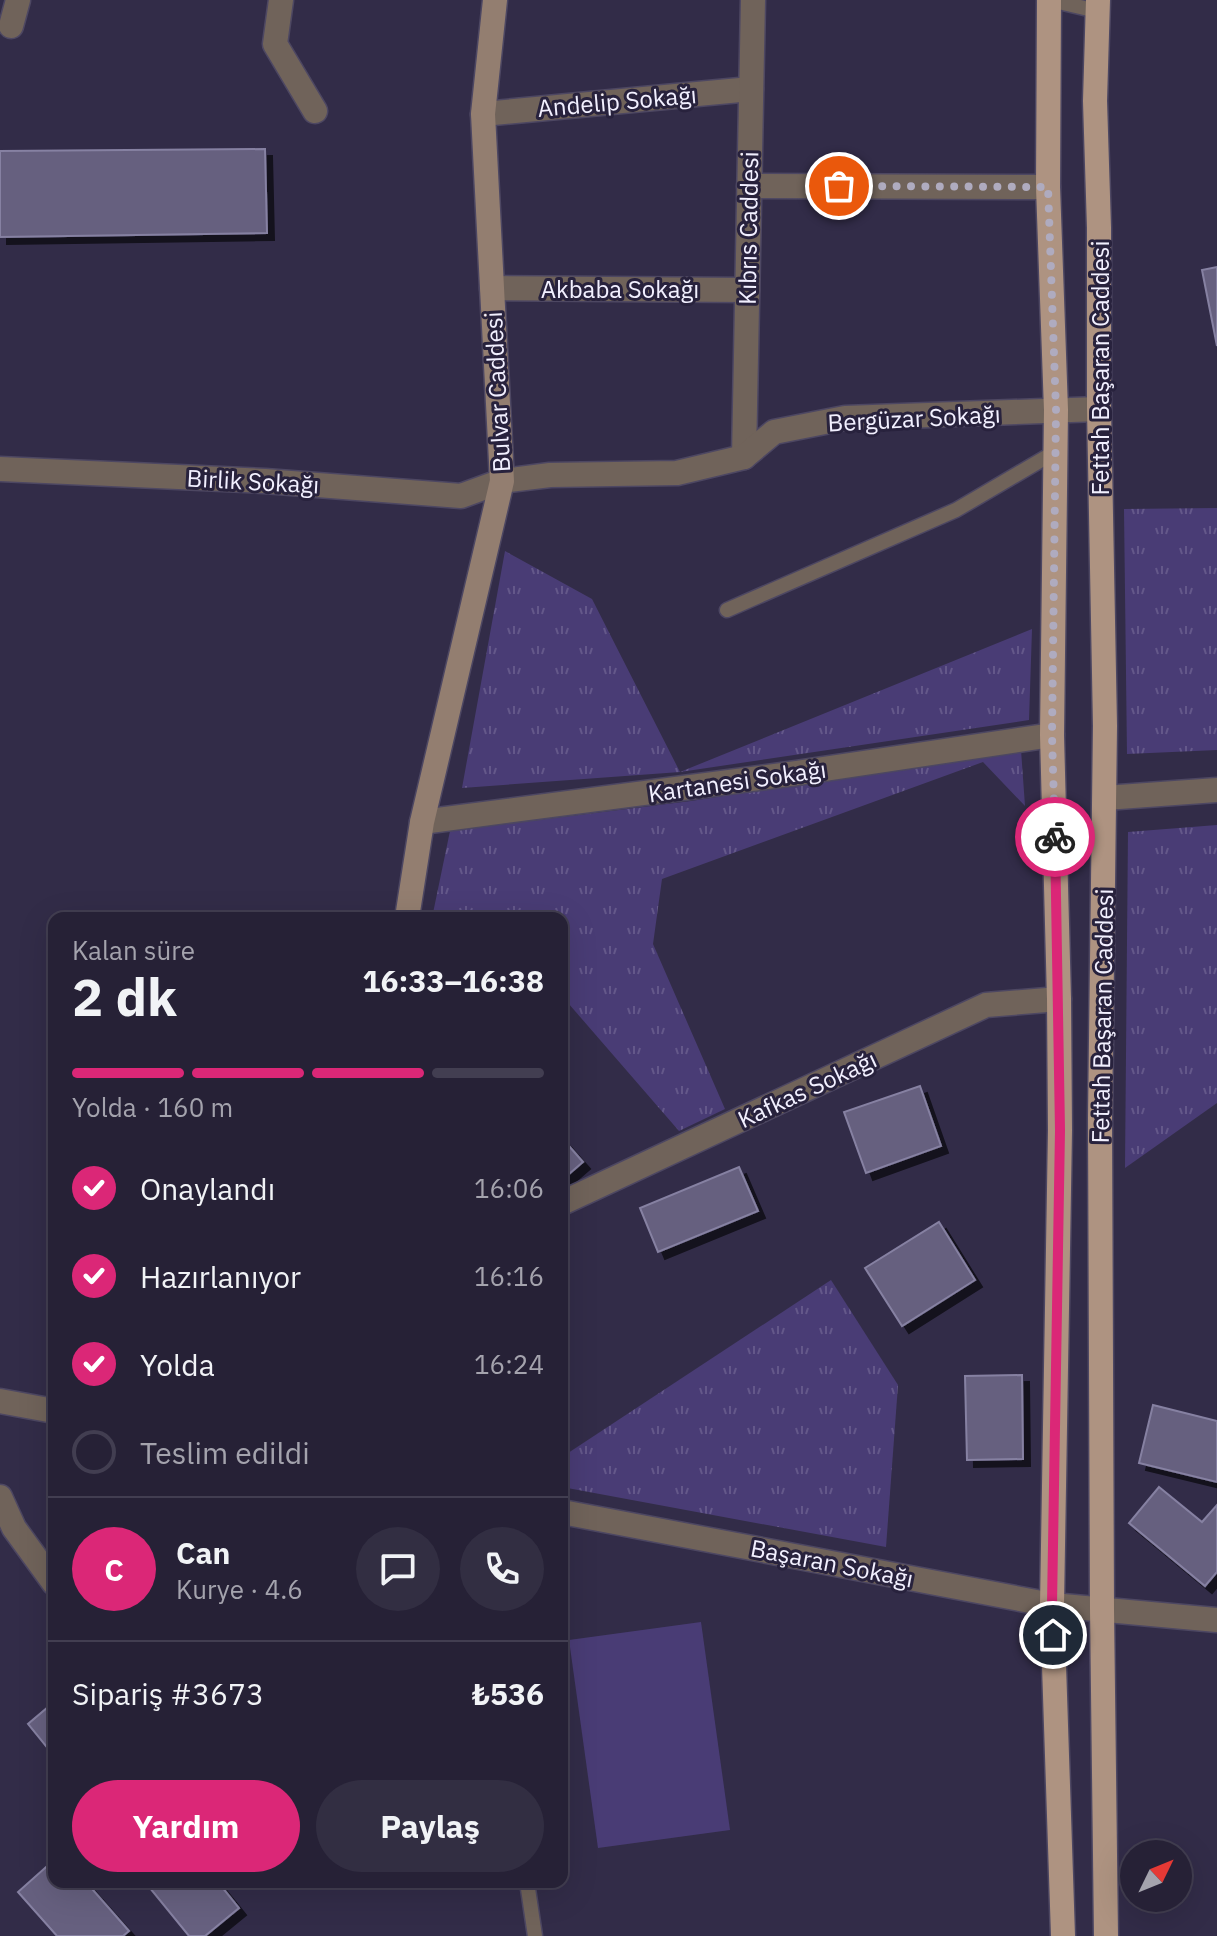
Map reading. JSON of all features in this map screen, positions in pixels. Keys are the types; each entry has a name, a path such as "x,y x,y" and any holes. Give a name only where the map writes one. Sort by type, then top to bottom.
{"main road":[{"name":"Fettah Başaran Caddesi","path":"1049,0 1048,187 1056,410 1052,735 1060,1130 1052,1605 1063,1936"},
{"name":"Fettah Başaran Caddesi","path":"1098,5 1095,101 1105,711 1100,1118 1106,1936"}],"street":[{"path":"11,26 18,0"},
{"path":"281,0 275,44 315,111"},
{"name":"Bulvar Caddesi","path":"408,912 422,822 502,481 483,114 495,0"},
{"name":"Kıbrıs Caddesi","path":"744,457 753,0"},
{"name":"Andelip Sokağı","path":"483,114 751,89"},
{"path":"749,186 1048,187"},
{"name":"Akbaba Sokağı","path":"492,288 747,290"},
{"name":"Bergüzar Sokağı","path":"502,481 550,475 677,473 744,457 774,432 845,418 1099,409"},
{"name":"Birlik Sokağı","path":"0,469 265,481 461,496 502,481"},
{"name":"Kartanesi Sokağı","path":"422,822 781,775 1052,735"},
{"path":"1105,798 1217,790"},
{"name":"Kafkas Sokağı","path":"568,1200 986,1005 1059,999"},
{"path":"0,1401 48,1410"},
{"path":"0,1497 14,1528 48,1575"},
{"name":"Başaran Sokağı","path":"568,1513 1052,1605 1217,1620"}],"lane":[{"path":"1049,0 1098,5"},
{"path":"727,610 956,510 1055,452"},
{"path":"528,1888 535,1936"}],"green space":[{"path":"1217,508 1217,750 1127,754 1124,509"},
{"path":"505,551 592,599 680,772 462,788"},
{"path":"1032,629 1029,720 680,772"},
{"path":"1021,750 1025,806 983,762 662,879 653,944 725,1109 679,1131 568,1003 568,912 433,912 450,831 691,801"},
{"path":"1217,825 1217,1103 1125,1168 1128,832"},
{"path":"831,1280 898,1385 886,1547 568,1488 568,1453"},
{"path":"701,1622 730,1830 598,1848 569,1640"}],"building":[{"path":"265,149 267,233 0,237 0,151"},
{"path":"1217,267 1217,346 1202,270"},
{"path":"920,1086 941,1146 866,1173 844,1112"},
{"path":"568,1145 583,1162 568,1175"},
{"path":"739,1167 758,1211 658,1252 640,1208"},
{"path":"939,1222 975,1280 902,1326 865,1268"},
{"path":"1022,1375 1023,1459 967,1460 965,1376"},
{"path":"1153,1405 1217,1421 1217,1482 1139,1463"},
{"path":"1159,1487 1202,1522 1217,1505 1217,1572 1205,1586 1129,1523"},
{"path":"48,1707 48,1749 28,1724"},
{"path":"48,1865 48,1888 91,1888 129,1931 123,1936 57,1936 18,1892"},
{"path":"150,1888 223,1888 239,1908 205,1936 189,1936"}],"way so far":[{"path":"839,186 1048,187 1056,410 1052,735 1055,837"}],"route":[{"path":"1053,1635 1060,1130 1055,837"}]}
